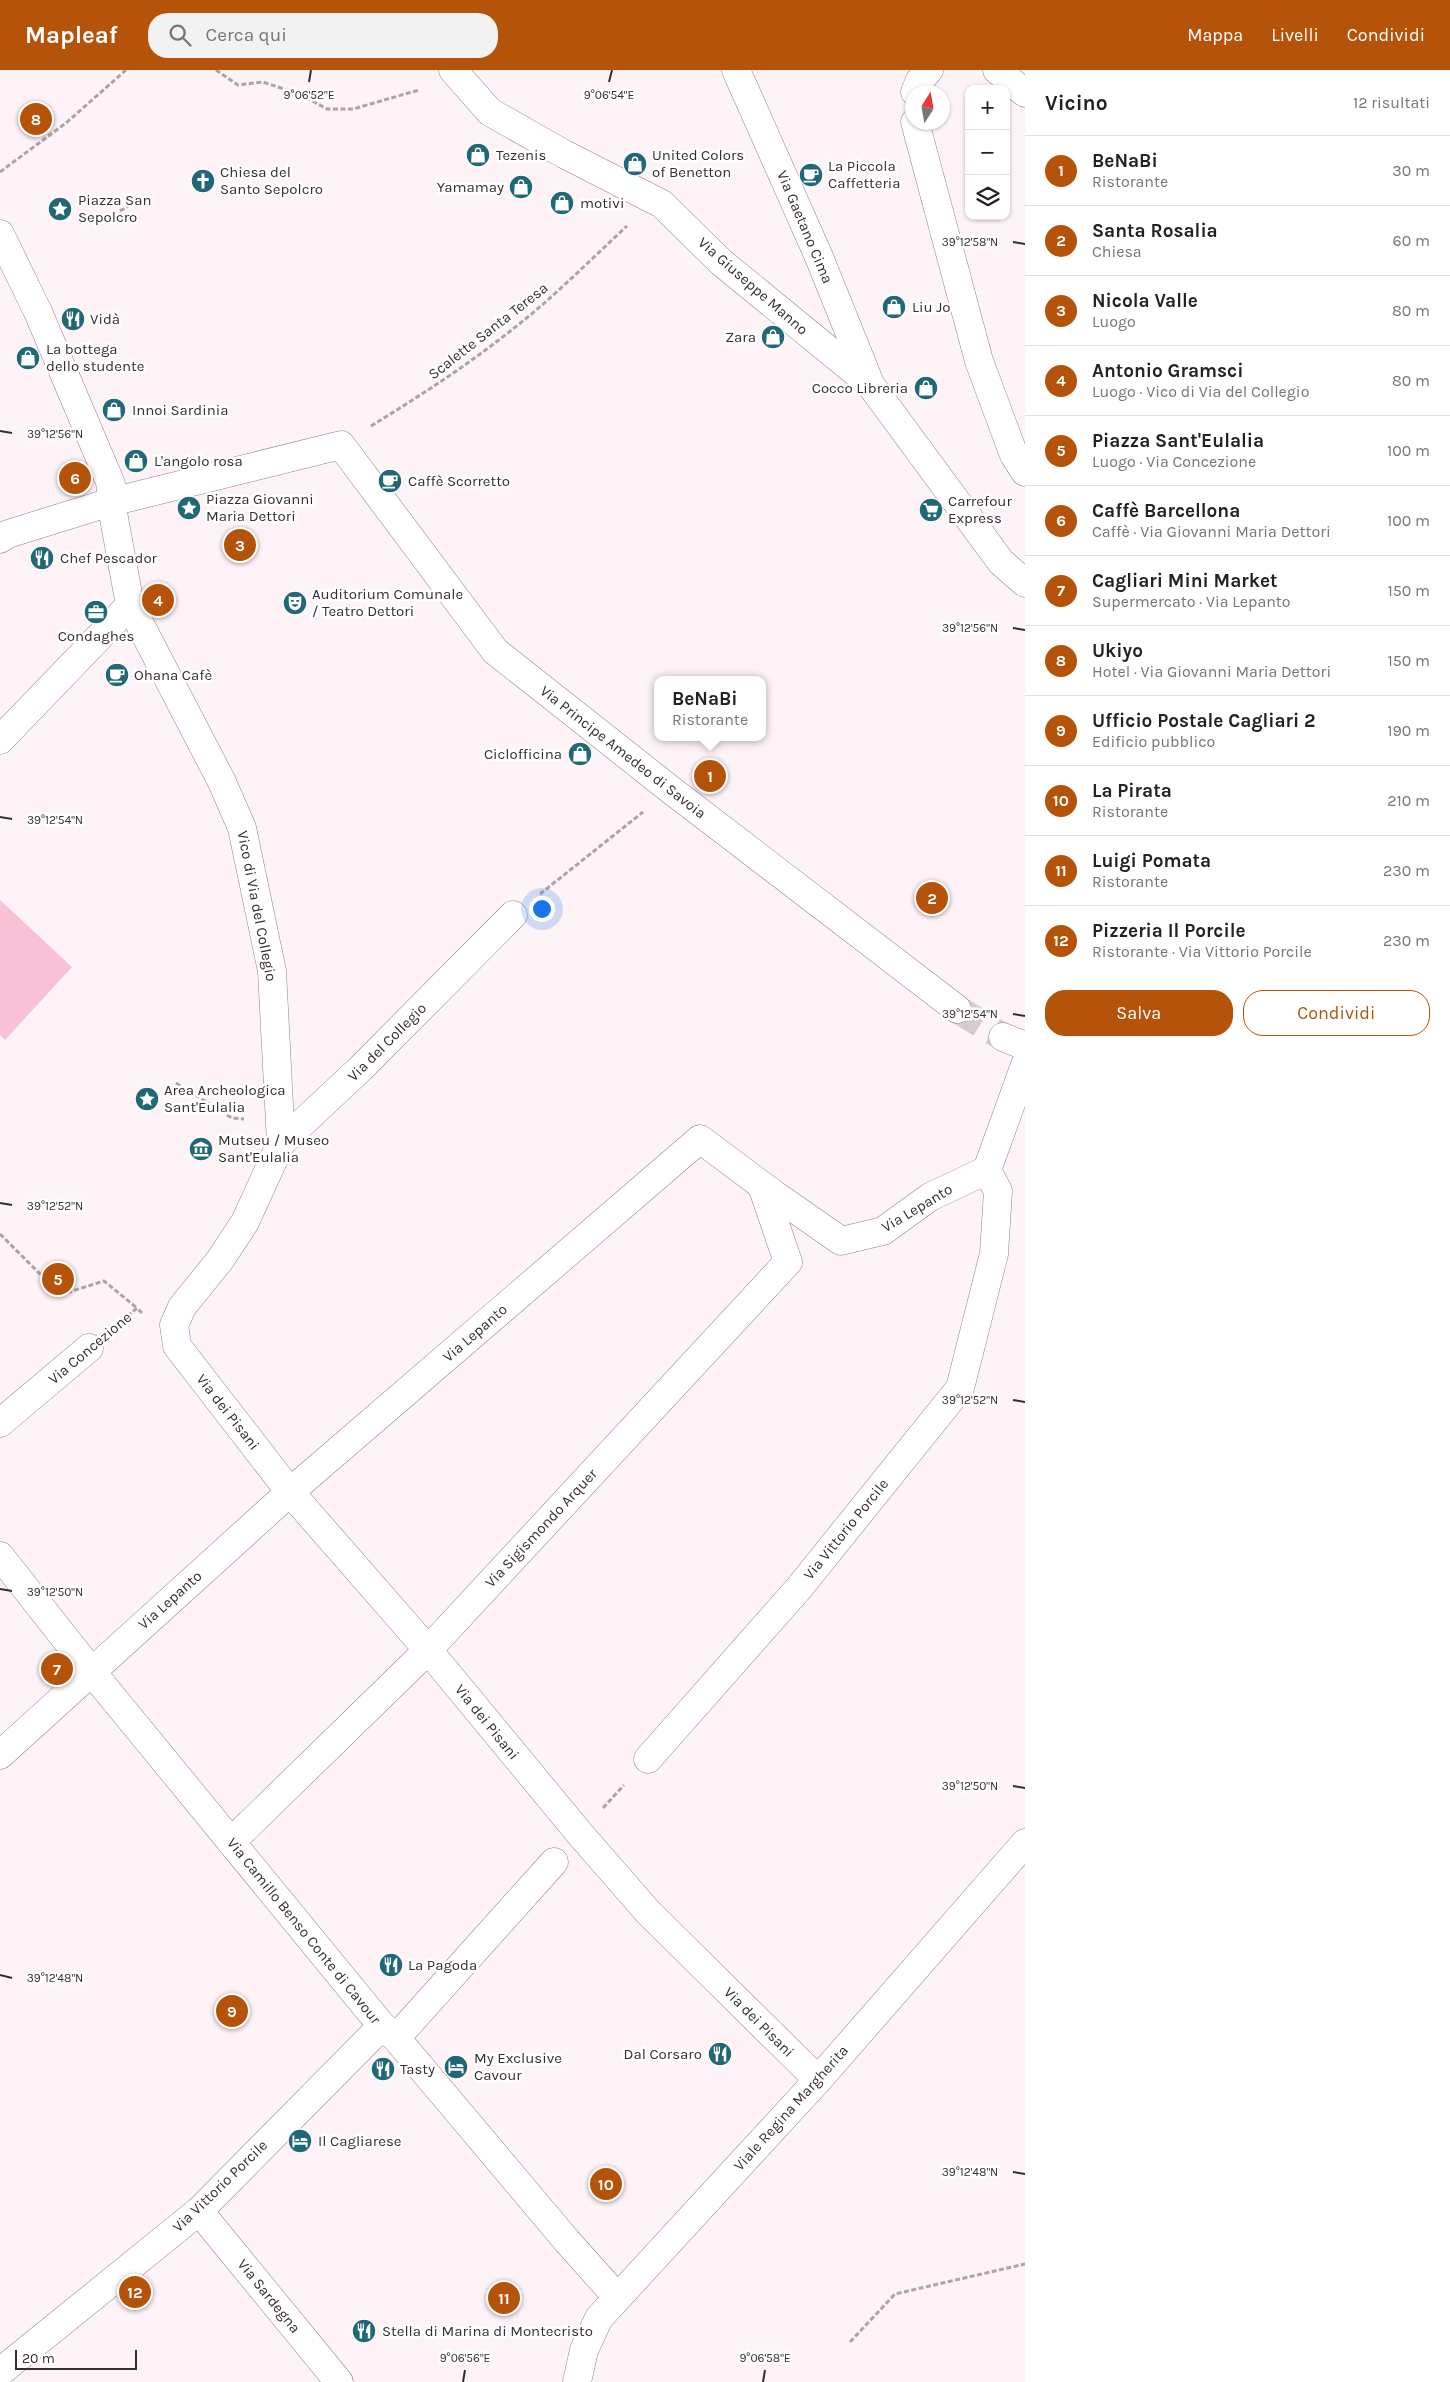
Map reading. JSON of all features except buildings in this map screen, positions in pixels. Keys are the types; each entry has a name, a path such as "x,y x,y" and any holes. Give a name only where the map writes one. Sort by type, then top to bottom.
{"street":[{"name":"Via Giuseppe Manno","path":"453,70 490,112 564,154 662,204 722,262 870,384 1001,562 1025,583"},
{"name":"Via Gaetano Cima","path":"736,70 819,257 870,384"},
{"path":"918,85 929,70"},
{"path":"997,70 1025,93"},
{"path":"918,130 979,361 1014,455 1025,472"},
{"path":"0,234 38,312 111,484 111,502 130,605 0,740"},
{"path":"0,539 8,534 111,502 341,446"},
{"name":"Via Principe Amedeo di Savoia","path":"341,446 495,651 671,790 957,1009"},
{"name":"Vico di Via del Collegio","path":"130,605 222,782 242,828 272,971 280,1134"},
{"name":"Via del Collegio","path":"177,1346 174,1326 182,1307 220,1260 244,1222 280,1134 361,1068 513,915"},
{"path":"986,1170 1025,1065"},
{"name":"Via Lepanto","path":"0,1755 290,1492 700,1139 762,1186 841,1241 883,1231 930,1197 986,1170"},
{"name":"Via Vittorio Porcile","path":"648,1759 799,1588 960,1388 994,1254 998,1191 986,1170"},
{"name":"Via Sigismondo Arquer","path":"231,1842 428,1650 788,1262 762,1186"},
{"name":"Via dei Pisani","path":"177,1346 290,1492 428,1650 580,1834 648,1912 818,2080"},
{"name":"Via Concezione","path":"0,1423 88,1348"},
{"name":"Via Camillo Benso Conte di Cavour","path":"0,1556 91,1671 389,2032 617,2297"},
{"name":"Viale Regina Margherita","path":"577,2382 584,2350 599,2318 818,2080 1025,1843"},
{"name":"Via Vittorio Porcile","path":"0,2372 199,2211 389,2032 554,1862"},
{"name":"Via Sardegna","path":"199,2211 339,2382"}],"path":[{"path":"0,172 66,122 126,70"},
{"path":"216,70 238,85 263,82 302,96 327,109 353,110 419,90"},
{"path":"120,211 134,203"},
{"name":"Scalette Santa Teresa","path":"341,446 431,389 509,332 564,285 628,224"},
{"path":"513,915 671,790"},
{"path":"176,1083 232,1118 280,1134"},
{"path":"0,1234 55,1289 69,1292 104,1281 137,1308"},
{"name":"Via Concezione","path":"88,1348 137,1308 177,1346"},
{"path":"580,1834 648,1759"},
{"path":"850,2342 895,2294 1025,2264"}],"shaded area":[{"path":"0,900 72,967 5,1040 0,1035"}],"tunnel":[{"path":"957,1009 1003,1037"}],"place":[{"name":"Ukiyo","path":"36,119"},
{"name":"Tezenis","path":"478,155"},
{"name":"United Colors of Benetton","path":"635,164"},
{"name":"La Piccola Caffetteria","path":"811,175"},
{"name":"Chiesa del Santo Sepolcro","path":"203,181"},
{"name":"Yamamay","path":"521,187"},
{"name":"motivi","path":"562,203"},
{"name":"Piazza San Sepolcro","path":"60,209"},
{"name":"Liu Jo","path":"894,307"},
{"name":"Vidà","path":"73,319"},
{"name":"Zara","path":"773,337"},
{"name":"La bottega dello studente","path":"28,358"},
{"name":"Cocco Libreria","path":"926,388"},
{"name":"Innoi Sardinia","path":"114,410"},
{"name":"L'angolo rosa","path":"136,461"},
{"name":"Caffè Barcellona","path":"75,478"},
{"name":"Caffè Scorretto","path":"390,481"},
{"name":"Piazza Giovanni Maria Dettori","path":"189,508"},
{"name":"Carrefour Express","path":"931,510"},
{"name":"Nicola Valle","path":"240,545"},
{"name":"Chef Pescador","path":"42,558"},
{"name":"Antonio Gramsci","path":"158,600"},
{"name":"Auditorium Comunale / Teatro Dettori","path":"295,603"},
{"name":"Condaghes","path":"96,612"},
{"name":"Ohana Cafè","path":"117,675"},
{"name":"Ciclofficina","path":"580,754"},
{"name":"BeNaBi","path":"710,776"},
{"name":"Santa Rosalia","path":"932,898"},
{"name":"Area Archeologica Sant'Eulalia","path":"147,1099"},
{"name":"Mutseu / Museo Sant'Eulalia","path":"201,1149"},
{"name":"Piazza Sant'Eulalia","path":"58,1279"},
{"name":"Cagliari Mini Market","path":"57,1669"},
{"name":"La Pagoda","path":"391,1965"},
{"name":"Ufficio Postale Cagliari 2","path":"232,2011"},
{"name":"Dal Corsaro","path":"720,2054"},
{"name":"My Exclusive Cavour","path":"456,2067"},
{"name":"Tasty","path":"383,2069"},
{"name":"Il Cagliarese","path":"300,2141"},
{"name":"La Pirata","path":"606,2184"},
{"name":"Pizzeria Il Porcile","path":"135,2292"},
{"name":"Luigi Pomata","path":"504,2298"},
{"name":"Stella di Marina di Montecristo","path":"364,2331"}]}
